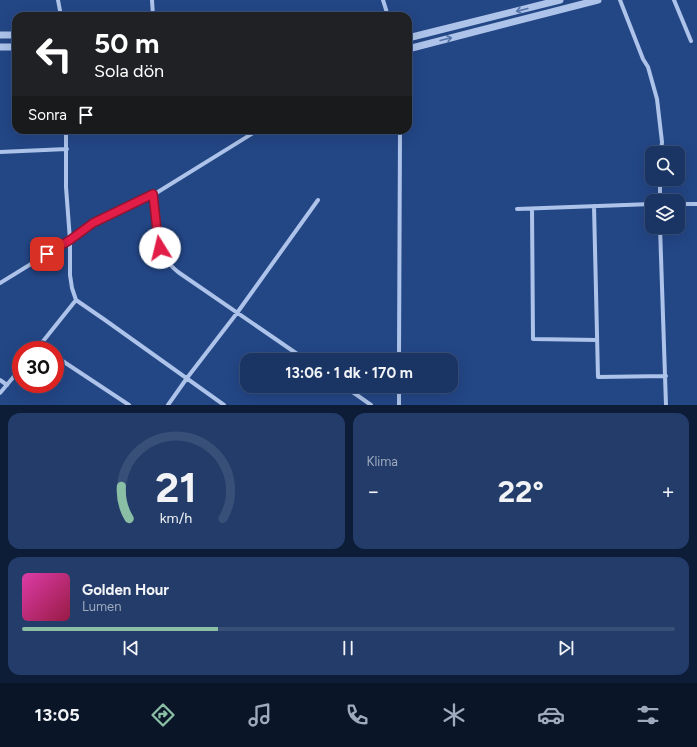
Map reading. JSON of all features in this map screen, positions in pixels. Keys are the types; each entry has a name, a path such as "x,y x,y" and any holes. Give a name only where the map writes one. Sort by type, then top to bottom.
{"street":[{"path":"58,0 60,12"},
{"path":"152,0 153,12"},
{"path":"383,0 387,12"},
{"path":"412,37 560,0"},
{"path":"412,48 598,0"},
{"path":"620,0 651,76 657,100 662,146"},
{"path":"674,0 691,42"},
{"path":"0,35 12,35"},
{"path":"0,46 12,47"},
{"path":"66,134 66,187 70,240 70,275 76,300 224,405"},
{"path":"0,283 70,240 93,223 153,194 251,134"},
{"path":"399,353 400,134"},
{"path":"0,152 67,149"},
{"path":"153,194 158,240 162,254 169,264 178,272 296,353"},
{"path":"168,405 237,313 318,200"},
{"path":"517,209 645,204"},
{"path":"685,204 697,204"},
{"path":"594,206 598,377 666,376"},
{"path":"532,208 533,339 597,340"},
{"path":"660,234 666,405"},
{"path":"42,341 76,300"},
{"path":"64,362 129,405"},
{"path":"0,393 12,379"},
{"path":"0,380 7,385"},
{"path":"354,393 372,405"},
{"path":"399,393 399,405"}],"route":[{"path":"47,254 70,240 93,223 153,194 160,248"}]}
